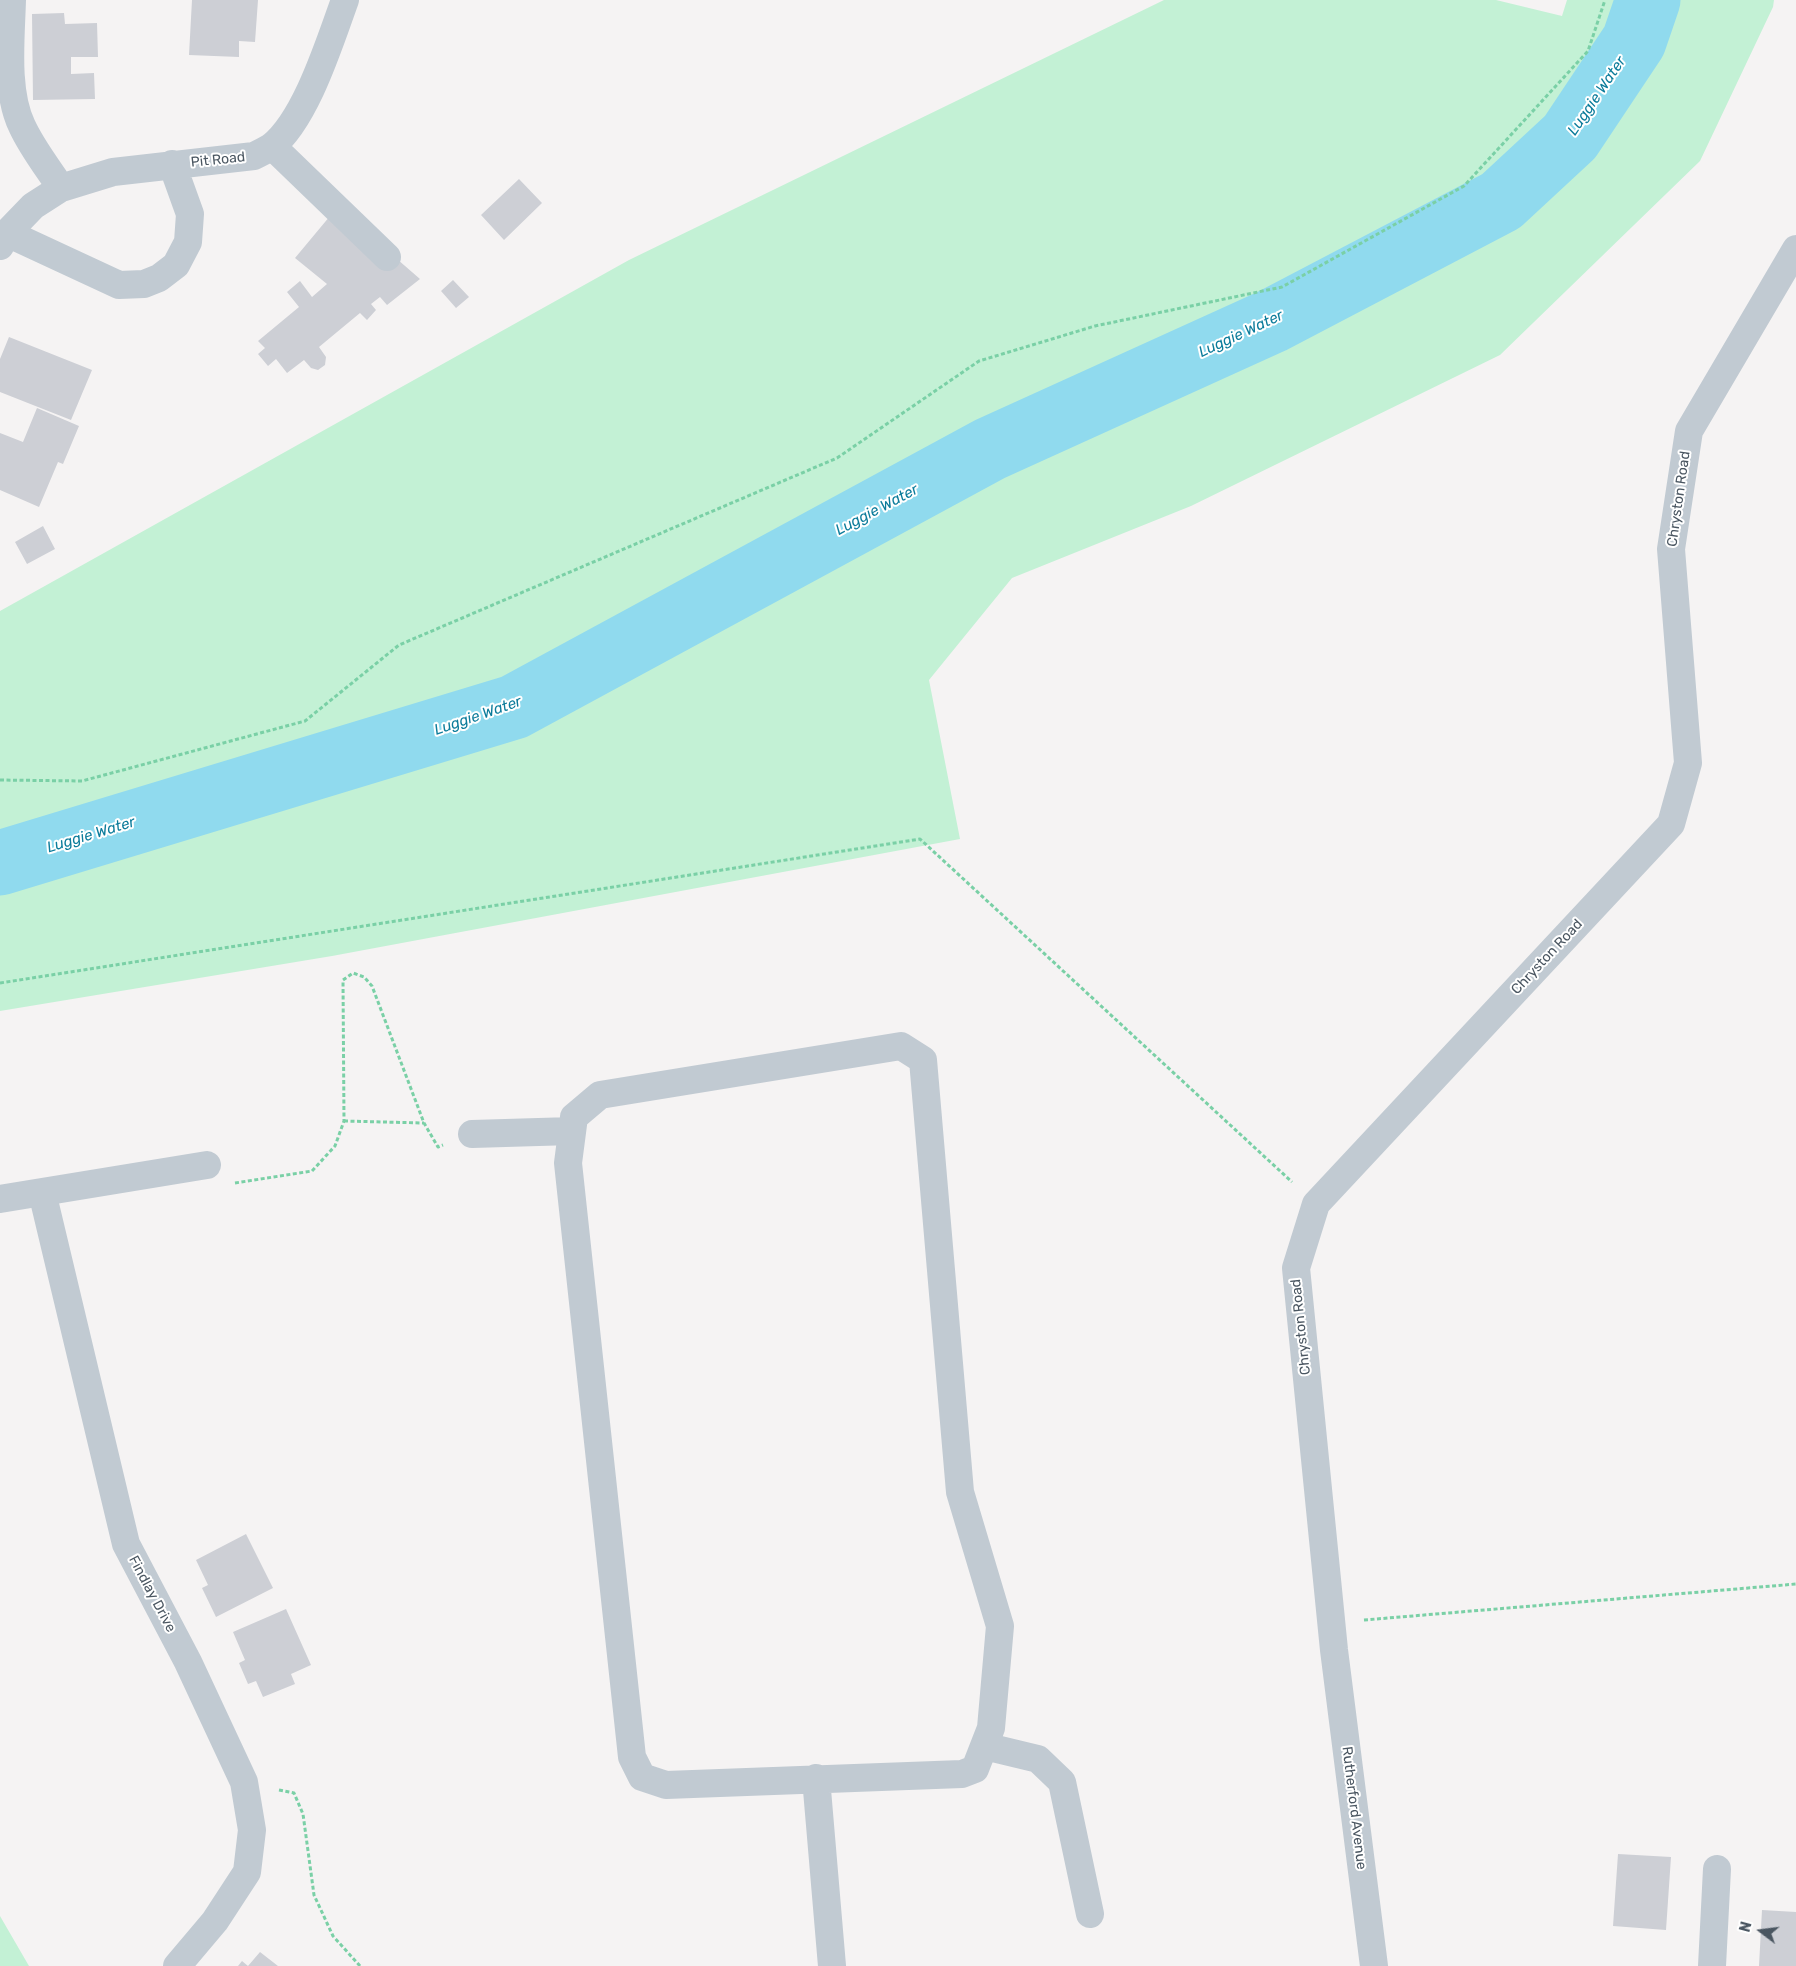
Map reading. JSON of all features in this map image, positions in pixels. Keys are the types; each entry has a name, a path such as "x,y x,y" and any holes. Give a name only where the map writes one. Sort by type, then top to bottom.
{"street":[{"path":"12,0 5,44 13,102 22,126 61,188"},
{"name":"Pit Road","path":"4,239 33,206 61,188 113,172 254,156 272,146 291,124 310,90 345,0"},
{"path":"272,146 387,257"},
{"path":"4,239 120,285 144,284 159,278 176,265 188,242 190,214 172,164"},
{"name":"Chryston Road","path":"1334,1650 1296,1268 1316,1204 1672,824 1688,762 1671,549 1689,431 1796,249"},
{"path":"901,1046 924,1060 960,1492 1000,1626 991,1728 975,1769 962,1774 666,1785 642,1777 632,1756 568,1163 572,1131 574,1117 600,1095 901,1046"},
{"path":"472,1134 572,1131"},
{"path":"0,1199 207,1165"},
{"name":"Findlay Drive","path":"42,1192 126,1544 188,1662 244,1782 252,1830 247,1872 215,1921 176,1966"},
{"name":"Rutherford Avenue","path":"1334,1650 1374,1966"},
{"path":"984,1746 1038,1759 1062,1782 1090,1914"},
{"path":"816,1778 832,1966"},
{"path":"1712,1966 1717,1869"}],"path":[{"path":"0,780 82,781 305,720 399,645 837,458 979,361 1095,326 1282,287 1464,186 1588,51 1605,0"},
{"path":"0,983 920,839 1316,1204"},
{"path":"207,1165 229,1184 312,1171 335,1146 344,1121 343,980 353,973 364,977 372,986 424,1123 438,1147 472,1134"},
{"path":"344,1121 424,1123"},
{"path":"1331,1623 1796,1584"},
{"path":"244,1782 294,1793 304,1814 314,1895 333,1936 360,1966"}],"green space":[{"path":"1164,0 1496,0 1562,16 1567,0 1774,0 1773,7 1700,161 1500,355 1191,506 1012,578 929,680 960,839 332,956 0,1011 0,611 629,260"},
{"path":"0,1916 29,1966 0,1966"}],"building":[{"path":"192,0 258,0 255,42 239,41 239,57 189,55"},
{"path":"64,13 65,24 97,23 98,57 71,57 71,74 94,73 95,99 33,100 32,14"},
{"path":"519,179 542,203 504,240 481,215"},
{"path":"330,216 397,259 420,279 387,305 380,297 371,304 376,310 367,320 360,313 319,347 326,357 325,365 318,370 311,368 304,360 287,373 276,359 268,366 258,354 265,348 258,341 299,307 287,292 300,281 312,297 327,284 295,258"},
{"path":"453,280 469,297 456,308 441,291"},
{"path":"9,337 92,370 71,420 0,392 0,359"},
{"path":"37,408 79,426 63,464 58,462 39,507 0,490 0,433 23,442"},
{"path":"43,526 55,549 27,564 15,542"},
{"path":"246,1534 273,1588 216,1617 202,1588 208,1585 196,1560"},
{"path":"286,1609 311,1665 291,1674 295,1684 263,1697 256,1681 248,1684 239,1663 245,1660 233,1632"},
{"path":"1618,1854 1671,1857 1666,1930 1613,1926"},
{"path":"1762,1910 1796,1912 1796,1966 1759,1966"},
{"path":"260,1952 278,1966 248,1966"},
{"path":"242,1961 248,1966 238,1966"}],"waterway":[{"name":"Luggie Water","path":"0,863 514,707 990,449 1272,321 1501,201 1570,137 1634,41 1648,0"}]}
